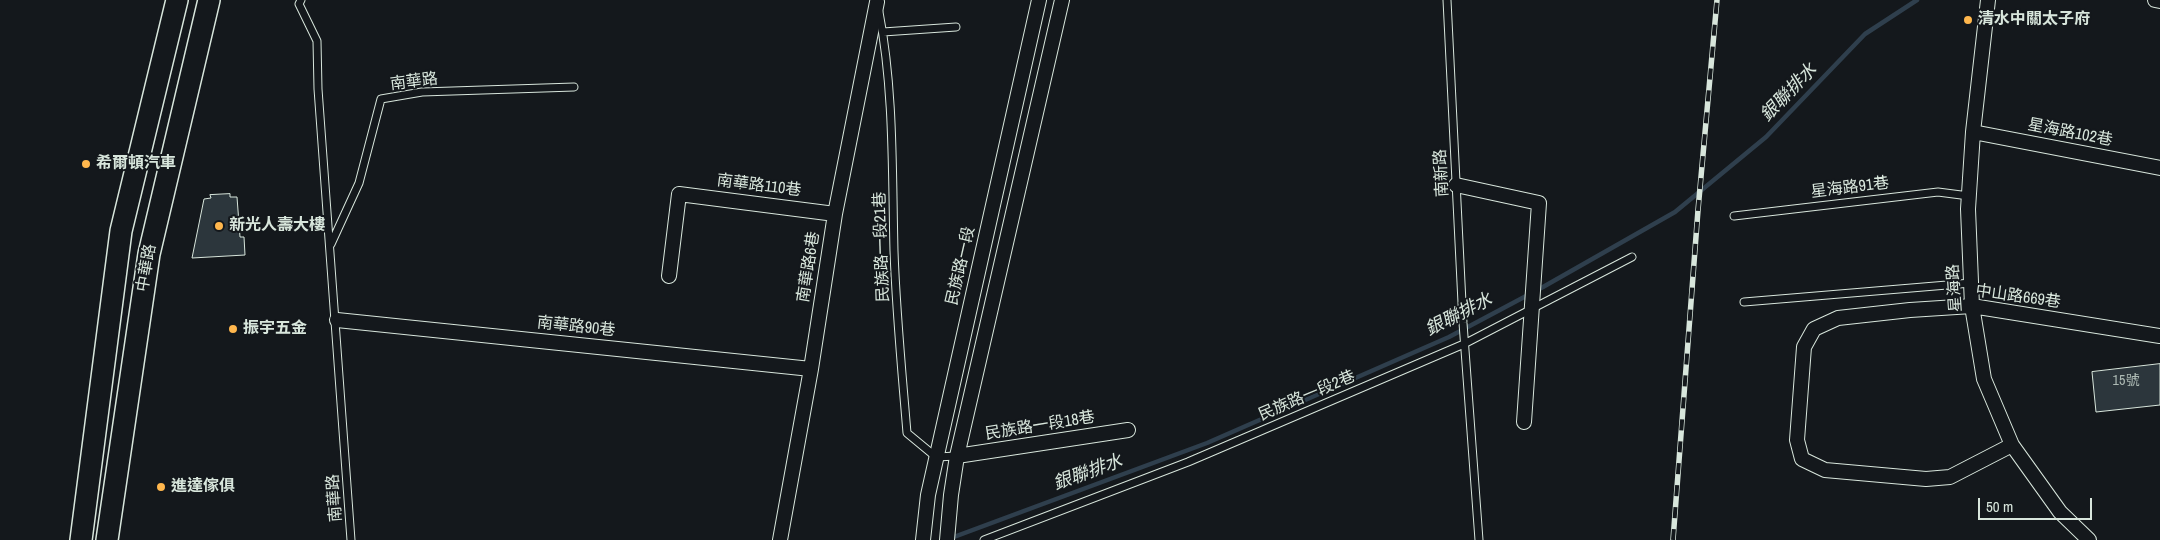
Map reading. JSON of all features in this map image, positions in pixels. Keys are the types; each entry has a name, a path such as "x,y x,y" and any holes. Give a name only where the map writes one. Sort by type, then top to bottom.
{"main road":[{"name":"中華路","path":"81,540 121,231 177,0"},
{"name":"中華路","path":"107,540 149,254 209,0"}],"street":[{"name":"民族路一段","path":"923,540 928,495 936,457 1039,0"},
{"path":"947,537 951,495 958,456 1062,0"},
{"name":"星海路","path":"1988,0 1973,132 1969,196 1972,306 1984,379 2012,445 2060,512 2089,540"},
{"path":"2155,0 2160,1"},
{"name":"南華路6巷","path":"780,540 811,369 835,214 877,1"},
{"name":"星海路102巷","path":"1973,132 2160,168"},
{"path":"1456,185 1539,202 1534,308 1524,422"},
{"name":"南華路110巷","path":"668,276 679,194 835,214"},
{"name":"中山路669巷","path":"2012,445 1950,477 1926,480 1825,470 1802,459 1797,440 1804,347 1814,329 1838,318 1910,310 1972,306 2160,336"},
{"path":"969,310 989,316"},
{"name":"南華路90巷","path":"337,320 811,369"},
{"name":"民族路一段18巷","path":"958,456 1128,430"}],"lane":[{"name":"南華路","path":"301,0 299,4 317,41 318,89 337,320 351,540"},
{"name":"南新路","path":"1448,0 1464,344 1480,540"},
{"name":"民族路一段21巷","path":"877,1 883,32 892,127 894,253 906,433 936,457"},
{"path":"883,32 956,26"},
{"name":"南華路","path":"331,244 359,182 381,99 422,92 574,87"},
{"name":"星海路91巷","path":"1734,216 1938,192 1969,196"},
{"name":"民族路一段2巷","path":"984,540 1188,462 1464,344 1632,257"},
{"path":"1744,302 1971,283"},
{"path":"936,457 958,456"}],"building":[{"name":"新光人壽大樓","path":"230,194 230,197 237,197 240,237 244,237 245,255 192,258 204,199 211,198 210,195"},
{"path":"2160,364 2160,405 2096,412 2092,372"}],"waterway":[{"name":"銀聯排水","path":"951,538 1207,443 1449,337 1543,287 1675,212 1766,137 1865,34 1917,0"}],"railway":[{"path":"1673,540 1698,210 1717,0"}],"place":[{"name":"清水中關太子府","path":"1968,20"},
{"name":"希爾頓汽車","path":"86,164"},
{"name":"新光人壽大樓","path":"219,226"},
{"name":"振宇五金","path":"233,329"},
{"name":"進達傢俱","path":"161,487"}]}
